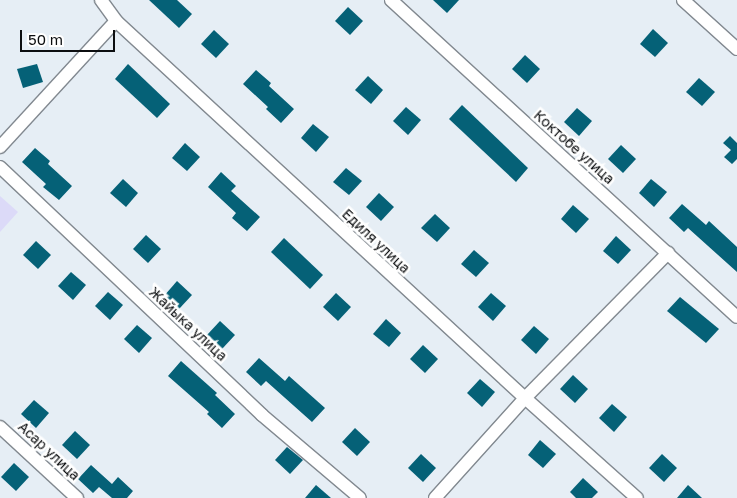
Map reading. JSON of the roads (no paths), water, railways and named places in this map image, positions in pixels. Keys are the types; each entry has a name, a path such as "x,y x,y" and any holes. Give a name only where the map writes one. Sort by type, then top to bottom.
{"street":[{"name":"Едиля улица","path":"101,0 116,21 524,398 636,498"},
{"name":"Коктобе улица","path":"391,0 737,317"},
{"path":"683,0 737,49"},
{"path":"0,147 116,21"},
{"name":"Жайыка улица","path":"0,167 262,415 360,498"},
{"path":"435,498 524,398 668,253"},
{"name":"Асар улица","path":"0,427 77,498"}]}
